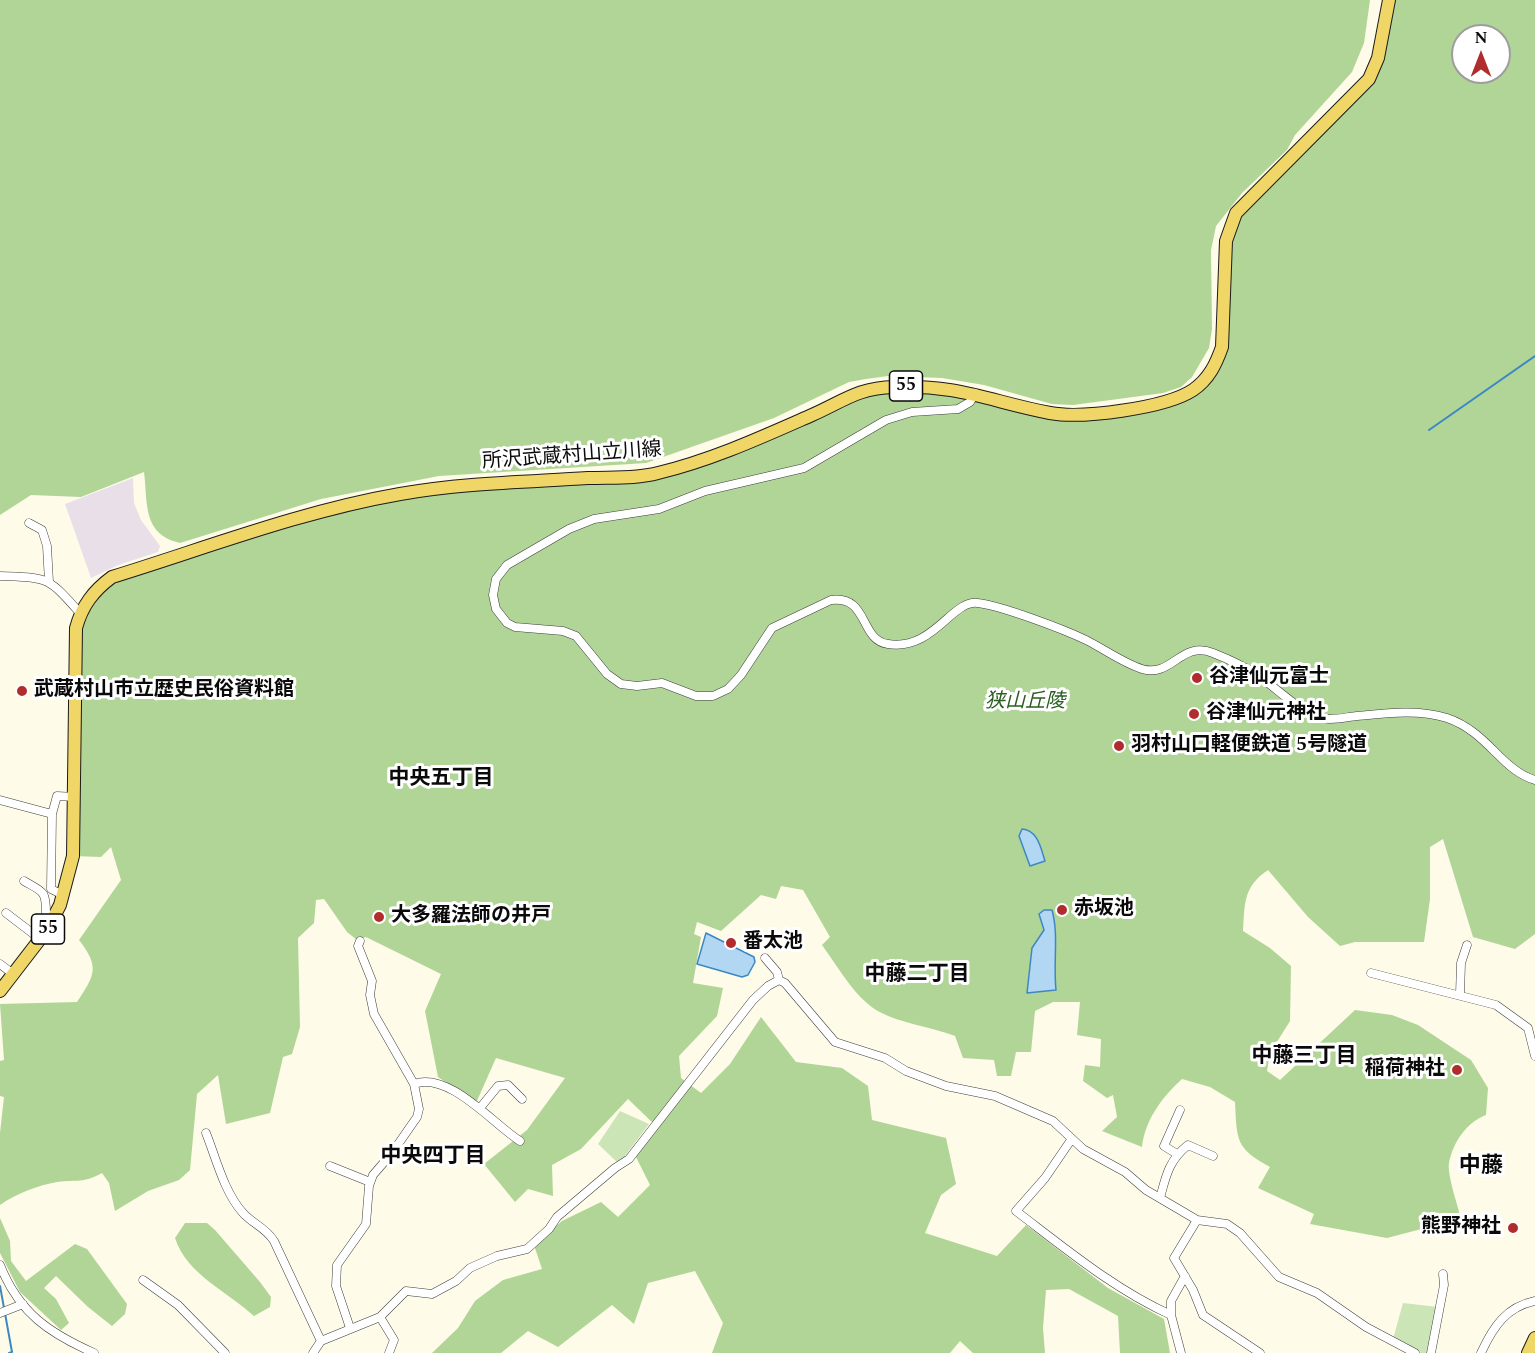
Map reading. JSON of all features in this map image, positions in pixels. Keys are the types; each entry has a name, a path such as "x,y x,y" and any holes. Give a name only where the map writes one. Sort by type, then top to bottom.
{"main road":[{"name":"所沢武蔵村山立川線","path":"80,613 91,595 112,577 302,518 399,494 472,484 655,474 711,458 817,413 854,393 897,386 937,387 975,393 1050,413 1089,415 1176,399 1205,381 1217,362 1225,334 1226,241 1236,213 1369,79 1378,58 1389,0"},
{"name":"55","path":"0,991 54,917 73,856 75,659 80,613"},
{"path":"1528,1353 1535,1338"}],"street":[{"path":"975,393 970,402 958,409 912,412 886,420 804,468 705,491 659,509 594,519 569,529 502,569 493,590 496,609 507,623 514,627 563,631 576,636 611,678 621,684 637,686 670,684 704,697 718,695 732,685 754,658 767,632 777,623 831,600 839,599 853,604 872,634 881,642 890,644 924,639 941,627 962,606 981,603 1082,638 1142,669 1157,670 1190,651 1203,649 1252,671 1299,705 1324,718 1406,712 1445,717 1479,735 1520,775 1535,780"},
{"path":"29,523 42,530 47,546 49,582"},
{"path":"0,576 44,579 80,613"},
{"path":"63,894 51,889 52,814 57,796 75,797"},
{"path":"0,800 52,814"},
{"path":"24,881 46,895 46,913 54,917"},
{"path":"6,914 40,939"},
{"path":"350,1328 336,1286 336,1272 342,1256 366,1224 370,1182 419,1113 418,1094 414,1084 374,1014 370,996 372,981 358,946 360,941"},
{"path":"1460,994 1461,963 1467,945"},
{"path":"765,958 777,972 779,980 785,983 835,1042 879,1056 906,1071 956,1090 995,1096 1053,1121 1071,1140 1125,1172 1160,1198 1197,1220 1227,1224 1240,1233 1280,1277 1309,1289 1366,1327 1414,1353"},
{"path":"0,964 13,974"},
{"path":"1371,973 1406,984 1460,994 1496,1005 1513,1015 1528,1028 1535,1056"},
{"path":"313,1353 321,1341 380,1317 406,1291 432,1294 456,1281 470,1268 497,1256 527,1249 549,1229 557,1217 615,1168 628,1160 753,1000 768,986 779,980"},
{"path":"414,1084 424,1080 438,1083 480,1108 504,1131 520,1141"},
{"path":"480,1108 498,1086 508,1085 522,1099"},
{"path":"1177,1154 1164,1146 1180,1110"},
{"path":"206,1133 235,1202 274,1241 321,1341"},
{"path":"1071,1140 1045,1178 1016,1211 1088,1266 1139,1300 1171,1315"},
{"path":"1160,1198 1168,1166 1188,1145 1213,1156"},
{"path":"330,1166 370,1182"},
{"path":"1197,1220 1174,1258 1175,1264 1185,1276 1203,1315 1260,1353"},
{"path":"0,1265 6,1281 23,1305 45,1328 94,1353"},
{"path":"1431,1353 1446,1283 1443,1274"},
{"path":"1181,1353 1171,1315 1172,1296 1185,1276"},
{"path":"143,1280 178,1305 225,1353"},
{"path":"1481,1353 1503,1317 1512,1309 1535,1301"},
{"path":"3,1312 23,1305"},
{"path":"380,1317 393,1340 389,1353"}],"shaded area":[{"path":"133,478 134,503 141,520 160,546 158,552 118,565 91,578 65,504"}],"green space":[{"path":"0,0 1370,0 1364,43 1352,72 1295,135 1287,150 1242,193 1216,226 1211,250 1212,329 1209,348 1192,377 1181,387 1163,393 1073,405 1052,404 984,385 942,378 888,376 866,379 849,382 774,418 646,463 439,476 321,499 180,543 168,539 153,525 147,506 144,472 81,497 31,495 0,515"},
{"name":"狭山丘陵","path":"1389,0 1535,0 1535,934 1515,949 1473,937 1443,839 1430,847 1430,899 1424,942 1355,942 1340,946 1308,917 1268,870 1254,883 1247,896 1243,931 1270,948 1291,966 1290,1021 1270,1053 1267,1071 1280,1080 1355,1010 1392,1015 1418,1025 1471,1060 1488,1088 1486,1115 1473,1122 1457,1140 1449,1163 1460,1215 1444,1223 1387,1238 1310,1224 1314,1214 1258,1188 1270,1167 1250,1154 1240,1142 1236,1126 1235,1102 1210,1087 1182,1079 1168,1093 1151,1118 1142,1147 1102,1131 1117,1117 1113,1095 1107,1098 1083,1081 1085,1065 1100,1067 1101,1039 1077,1035 1080,1002 1053,1002 1035,1011 1031,1052 1016,1052 1011,1076 997,1076 994,1060 963,1058 955,1036 887,1015 876,1010 861,998 822,945 830,937 803,890 781,886 776,899 761,895 721,931 697,922 694,934 701,937 693,983 723,988 717,1016 679,1056 681,1078 701,1093 730,1064 761,1017 796,1062 842,1068 868,1086 872,1120 946,1138 956,1184 941,1195 925,1233 997,1256 1026,1225 1108,1288 1164,1319 1170,1353 1120,1353 1118,1316 1069,1289 1046,1290 1043,1328 1045,1353 973,1353 960,1341 950,1353 712,1353 723,1323 695,1271 648,1283 634,1324 612,1305 558,1347 528,1331 501,1353 432,1353 458,1328 475,1301 503,1280 542,1269 534,1245 562,1221 601,1202 618,1217 650,1185 636,1157 654,1124 628,1099 581,1149 552,1165 553,1196 528,1189 515,1202 484,1164 527,1130 565,1078 496,1058 476,1103 438,1077 425,1011 441,974 366,937 357,940 347,932 324,899 316,900 314,923 298,938 300,1027 292,1054 283,1057 270,1113 226,1124 218,1075 197,1094 190,1170 179,1180 148,1191 115,1211 109,1183 102,1173 84,1180 57,1182 35,1188 0,1205 0,1133 4,1097 0,1096 0,1061 4,1060 0,1004 77,1002 88,985 93,971 90,957 79,940 121,880 111,847 101,857 73,856 76,628 112,577 399,494 655,474 817,413 897,386 1050,413 1176,399 1217,362 1229,227 1369,79"},
{"path":"620,1111 649,1124 619,1164 598,1144"},
{"path":"0,1218 10,1241 11,1261 26,1281 75,1244 87,1249 127,1304 125,1314 112,1326 88,1307 56,1276 44,1288 56,1299 69,1323 61,1330 20,1292 0,1253"},
{"path":"185,1223 207,1223 215,1230 271,1297 270,1307 254,1316 198,1272 181,1251 175,1238"},
{"path":"1403,1303 1438,1307 1429,1353 1419,1353 1393,1339"}],"water":[{"name":"赤坂池","path":"1022,829 1035,836 1045,861 1030,866 1019,836"},
{"name":"赤坂池","path":"1044,910 1052,910 1054,920 1056,990 1027,993 1032,948 1044,930 1039,914"},
{"name":"番太池","path":"706,933 754,957 755,962 748,975 742,977 697,964"}],"waterway":[{"path":"1429,430 1535,356"},
{"path":"0,1286 12,1352 9,1353"}],"place":[{"name":"谷津仙元富士","path":"1197,678"},
{"name":"武蔵村山市立歴史民俗資料館","path":"22,691"},
{"name":"谷津仙元神社","path":"1194,714"},
{"name":"羽村山口軽便鉄道 5号隧道","path":"1119,746"},
{"name":"赤坂池","path":"1062,910"},
{"name":"大多羅法師の井戸","path":"379,917"},
{"name":"番太池","path":"731,943"},
{"name":"稲荷神社","path":"1457,1070"},
{"name":"熊野神社","path":"1513,1228"}],"district":[{"name":"中央五丁目","path":"441,780"},
{"name":"中藤二丁目","path":"917,976"},
{"name":"中藤三丁目","path":"1304,1058"},
{"name":"中央四丁目","path":"433,1158"},
{"name":"中藤","path":"1481,1168"}]}
